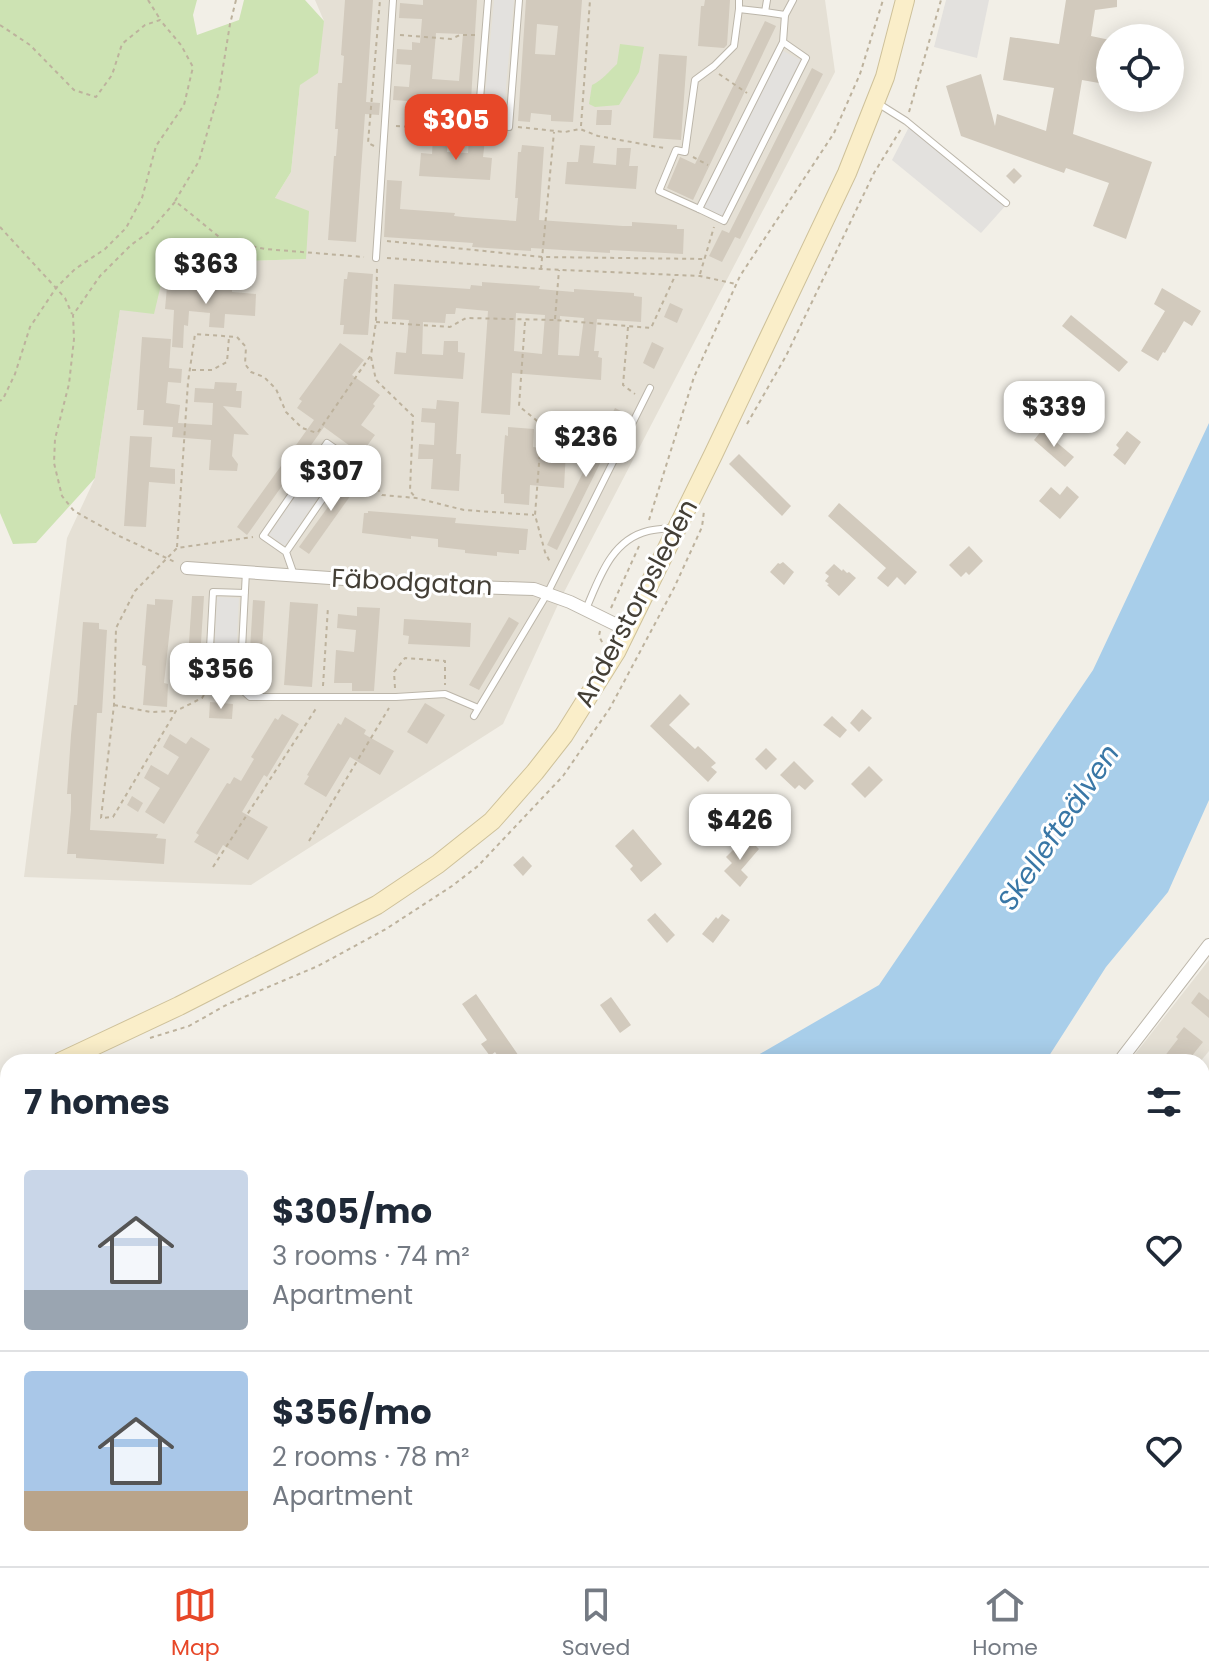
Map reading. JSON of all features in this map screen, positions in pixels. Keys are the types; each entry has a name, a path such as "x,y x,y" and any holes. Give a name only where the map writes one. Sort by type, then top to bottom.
{"main road":[{"name":"Anderstorpsleden","path":"77,1054 377,905 438,864 492,821 535,772 571,724 616,652 847,173 885,77 905,0"}],"street":[{"name":"Fäbodgatan","path":"187,568 534,589 586,609 627,630"},
{"path":"1125,1054 1209,945"}],"lane":[{"path":"376,258 393,0"},
{"path":"488,0 478,124 509,127 519,0"},
{"path":"739,0 734,46 695,80 685,152 676,150 659,191 724,221 806,58 783,42"},
{"path":"765,12 767,0"},
{"path":"699,209 783,42 785,15 793,0"},
{"path":"739,9 785,15"},
{"path":"876,102 906,121 1006,203"},
{"path":"245,593 213,592 208,686 240,688 250,697 445,694 476,712 547,594 650,388"},
{"path":"286,552 350,459 327,443 263,536 286,552 294,575"},
{"path":"586,609 605,563 628,541 645,531 677,527"},
{"path":"240,688 246,571"}],"path":[{"path":"0,401 15,374 30,327 56,288 126,228 142,198 156,146 184,105 193,67 148,0"},
{"path":"380,0 368,143 383,150"},
{"path":"580,129 590,0"},
{"path":"635,663 603,644 599,636 600,628 645,531 694,377 740,276 834,133 860,74 883,0"},
{"path":"0,25 30,45 74,90 96,97 112,75 122,44 145,25 160,20"},
{"path":"391,34 451,39 460,35 485,35"},
{"path":"714,66 720,76 755,97"},
{"path":"384,125 466,129 478,124"},
{"path":"509,127 565,132 580,129 598,136 676,150"},
{"path":"541,269 554,131"},
{"path":"685,152 719,169"},
{"path":"73,315 100,276 149,232 175,201"},
{"path":"700,276 717,218"},
{"path":"0,227 65,298 73,315 69,384 55,439 54,463 62,496 74,511 187,568"},
{"path":"377,240 542,257 705,259"},
{"path":"376,258 376,322 371,355 376,380 413,416 410,491 416,498"},
{"path":"555,320 559,269"},
{"path":"376,322 450,327 466,318 555,320 651,328 676,275"},
{"path":"526,320 519,406 542,425 535,515 545,552 557,574"},
{"path":"628,326 623,385 644,399"},
{"path":"177,548 195,334 237,337 246,347 245,364 251,372 264,377 276,389 286,412 302,428 317,433 371,355"},
{"path":"190,370 212,370 227,362 229,336"},
{"path":"350,459 362,467 382,495 416,498 464,510 535,515"},
{"path":"176,711 113,817 101,818 114,705 116,628 135,591 177,548 263,536"},
{"path":"213,867 323,697 328,607"},
{"path":"309,841 396,697 394,672 405,658 445,661 445,694"},
{"path":"114,705 151,712 176,711 202,698 208,686"}],"shaded area":[{"path":"315,0 825,0 835,72 561,598 503,724 251,885 24,877 67,538 95,478 120,310 163,272 249,261 306,259 275,198 291,172 300,85 324,21"},
{"path":"494,0 514,0 503,120 483,118"},
{"path":"946,0 989,0 977,58 934,47"},
{"path":"781,50 801,60 722,217 703,208"},
{"path":"909,127 1006,205 981,233 892,160"},
{"path":"327,449 343,461 285,546 269,535"},
{"path":"217,597 239,598 235,683 213,682"},
{"path":"1209,960 1209,1051 1207,1054 1135,1054"}],"green space":[{"path":"0,0 197,0 193,15 197,35 239,20 244,0 305,0 324,21 318,73 300,85 291,172 275,198 309,211 306,259 249,261 164,272 154,314 120,310 95,478 36,543 13,544 0,513"},
{"path":"620,44 644,47 639,72 619,105 595,107 589,104 592,85 617,64"}],"water":[{"name":"Skellefteälven","path":"1209,423 1209,800 1168,892 1106,967 1050,1054 760,1054 879,985 1093,670"}],"building":[{"path":"345,0 373,0 366,102 380,103 379,115 365,114 356,242 328,240 338,129 335,129 338,83 342,83 344,56 341,55"},
{"path":"423,0 477,0 470,117 407,113 408,101 393,100 394,86 409,87 411,65 396,64 397,49 412,50 412,42 420,43 422,19 399,18 400,3 423,5","holes":["436,33 463,34 459,81 432,79"]},
{"path":"526,0 582,0 573,122 551,121 551,115 531,113 530,122 518,121","holes":["537,24 558,26 555,55 535,54"]},
{"path":"705,0 730,0 727,45 724,48 698,46 701,6 704,6"},
{"path":"1066,0 1117,0 1117,7 1095,10 1091,36 1096,37 1096,82 1082,80 1073,134 1152,162 1126,239 1093,226 1109,183 1066,168 1064,173 961,136 946,86 981,74 995,126 997,114 1046,131 1054,88 1003,80 1010,37 1059,44"},
{"path":"765,21 776,26 693,200 667,188 680,157 695,164"},
{"path":"659,54 687,56 681,140 653,138"},
{"path":"812,68 823,74 740,239 735,237 722,262 709,256 722,230 729,233"},
{"path":"597,110 612,110 611,125 596,125"},
{"path":"433,137 448,138 447,152 468,153 469,139 485,140 483,157 492,158 490,180 419,176 421,153 432,154"},
{"path":"522,145 544,147 539,220 623,226 632,226 632,222 677,225 677,229 684,229 683,254 531,248 531,251 472,247 473,243 384,237 387,180 402,181 400,209 516,221 518,152 521,152"},
{"path":"580,145 595,146 593,163 616,165 617,148 631,148 629,166 638,166 636,189 565,184 567,162 578,162"},
{"path":"1014,168 1022,176 1014,184 1006,176"},
{"path":"348,272 373,274 368,335 343,334 344,325 340,325 344,279 347,279"},
{"path":"176,281 191,283 191,289 211,290 212,284 232,286 232,292 256,294 255,316 225,314 224,328 209,327 210,313 189,311 188,326 184,325 183,348 172,347 174,310 165,309 167,287 175,288"},
{"path":"482,282 574,292 574,289 634,293 634,296 642,297 641,322 597,319 594,351 599,351 598,357 602,358 601,380 512,373 510,415 481,413 488,311 456,308 455,314 446,314 445,323 423,322 422,354 443,355 444,341 458,341 458,352 465,353 463,379 394,374 396,352 406,353 409,320 392,319 394,284 470,289 471,285 482,286","holes":["516,313 545,315 542,354 514,351","560,316 584,318 579,356 558,355"]},
{"path":"1162,288 1201,311 1192,326 1184,321 1158,361 1141,351 1165,311 1154,304"},
{"path":"670,303 683,309 677,323 664,317"},
{"path":"1071,315 1128,362 1119,372 1062,326"},
{"path":"142,337 171,339 169,368 182,369 181,383 168,382 166,403 180,405 178,423 212,425 213,403 194,402 195,388 214,389 215,382 237,383 236,391 242,391 241,408 223,406 249,435 234,434 232,456 238,464 237,471 209,470 211,440 172,437 173,427 143,425 144,410 137,410"},
{"path":"652,342 664,348 654,369 643,363"},
{"path":"340,343 364,360 352,375 380,395 361,425 375,435 361,454 324,427 247,535 237,527 314,420 297,408 302,401 299,399"},
{"path":"437,400 459,402 456,454 461,454 459,491 431,489 433,459 418,459 419,444 434,445 435,423 421,422 422,408 436,409"},
{"path":"615,408 625,413 557,550 547,545"},
{"path":"508,427 534,429 533,447 566,450 564,488 530,485 529,505 504,503 502,475"},
{"path":"1042,430 1074,457 1065,467 1034,440"},
{"path":"1127,431 1141,442 1125,465 1113,455 1119,448 1116,445"},
{"path":"130,436 152,437 150,467 175,469 175,484 149,482 146,527 124,526"},
{"path":"739,454 791,506 782,516 729,464"},
{"path":"354,471 363,478 309,554 299,547"},
{"path":"1067,486 1079,497 1060,519 1039,501 1051,487 1060,495"},
{"path":"839,503 917,572 905,585 897,577 888,587 877,578 886,568 828,516"},
{"path":"364,513 456,518 455,523 528,529 526,550 519,550 519,554 497,552 497,556 465,553 465,550 438,547 438,539 362,533"},
{"path":"969,546 983,561 969,575 966,572 961,577 949,565"},
{"path":"783,562 794,572 784,585 770,572"},
{"path":"834,564 856,578 839,596 825,581 829,576 825,573"},
{"path":"192,596 204,596 198,690 186,690"},
{"path":"155,599 173,600 164,683 168,684 167,707 143,705 146,666 142,665 147,604 155,605"},
{"path":"253,600 265,601 260,683 248,683"},
{"path":"290,602 318,604 312,687 284,685"},
{"path":"357,607 380,608 374,691 352,691 352,683 334,683 336,650 354,652 356,630 337,628 338,614 357,616"},
{"path":"509,617 519,623 479,690 469,685"},
{"path":"404,619 471,623 470,647 408,644 409,636 403,635"},
{"path":"83,622 99,623 99,629 107,630 102,713 97,713 90,830 158,834 156,838 166,839 164,864 76,858 76,854 67,854 71,810 71,794 67,794 71,735 74,705 77,705"},
{"path":"680,694 690,704 669,725 716,763 711,767 717,772 708,782 650,726"},
{"path":"210,702 233,704 232,719 209,718"},
{"path":"425,703 445,715 427,744 407,732"},
{"path":"862,709 872,718 859,732 850,723"},
{"path":"282,714 299,724 242,812 268,827 248,860 223,845 217,855 194,842 199,835 196,833 227,783 230,784 234,777 241,781 254,759 251,757 275,718 278,720"},
{"path":"832,716 847,730 840,738 823,725"},
{"path":"345,717 366,730 364,734 394,751 380,775 350,757 326,797 304,784 338,723 341,725"},
{"path":"170,734 186,744 191,737 210,749 164,824 145,812 160,788 144,778 151,765 168,775 179,757 163,747"},
{"path":"766,748 777,759 766,770 755,759"},
{"path":"794,761 814,781 805,790 799,785 795,789 780,775"},
{"path":"869,766 883,780 865,798 851,784"},
{"path":"132,796 143,803 138,812 127,805"},
{"path":"633,829 662,864 641,882 630,869 633,866 615,846"},
{"path":"742,841 747,846 752,842 759,849 741,870 748,877 740,887 724,871 732,863 726,857"},
{"path":"523,856 532,866 523,876 513,865"},
{"path":"655,913 675,935 667,943 647,920"},
{"path":"722,914 730,920 713,943 702,934"},
{"path":"1199,992 1209,1000 1209,1018 1191,1003"},
{"path":"476,994 517,1054 488,1054 481,1044 487,1040 462,1004"},
{"path":"611,997 631,1025 620,1033 600,1005"},
{"path":"1184,1027 1203,1042 1193,1054 1166,1054 1178,1039 1176,1037"}]}
